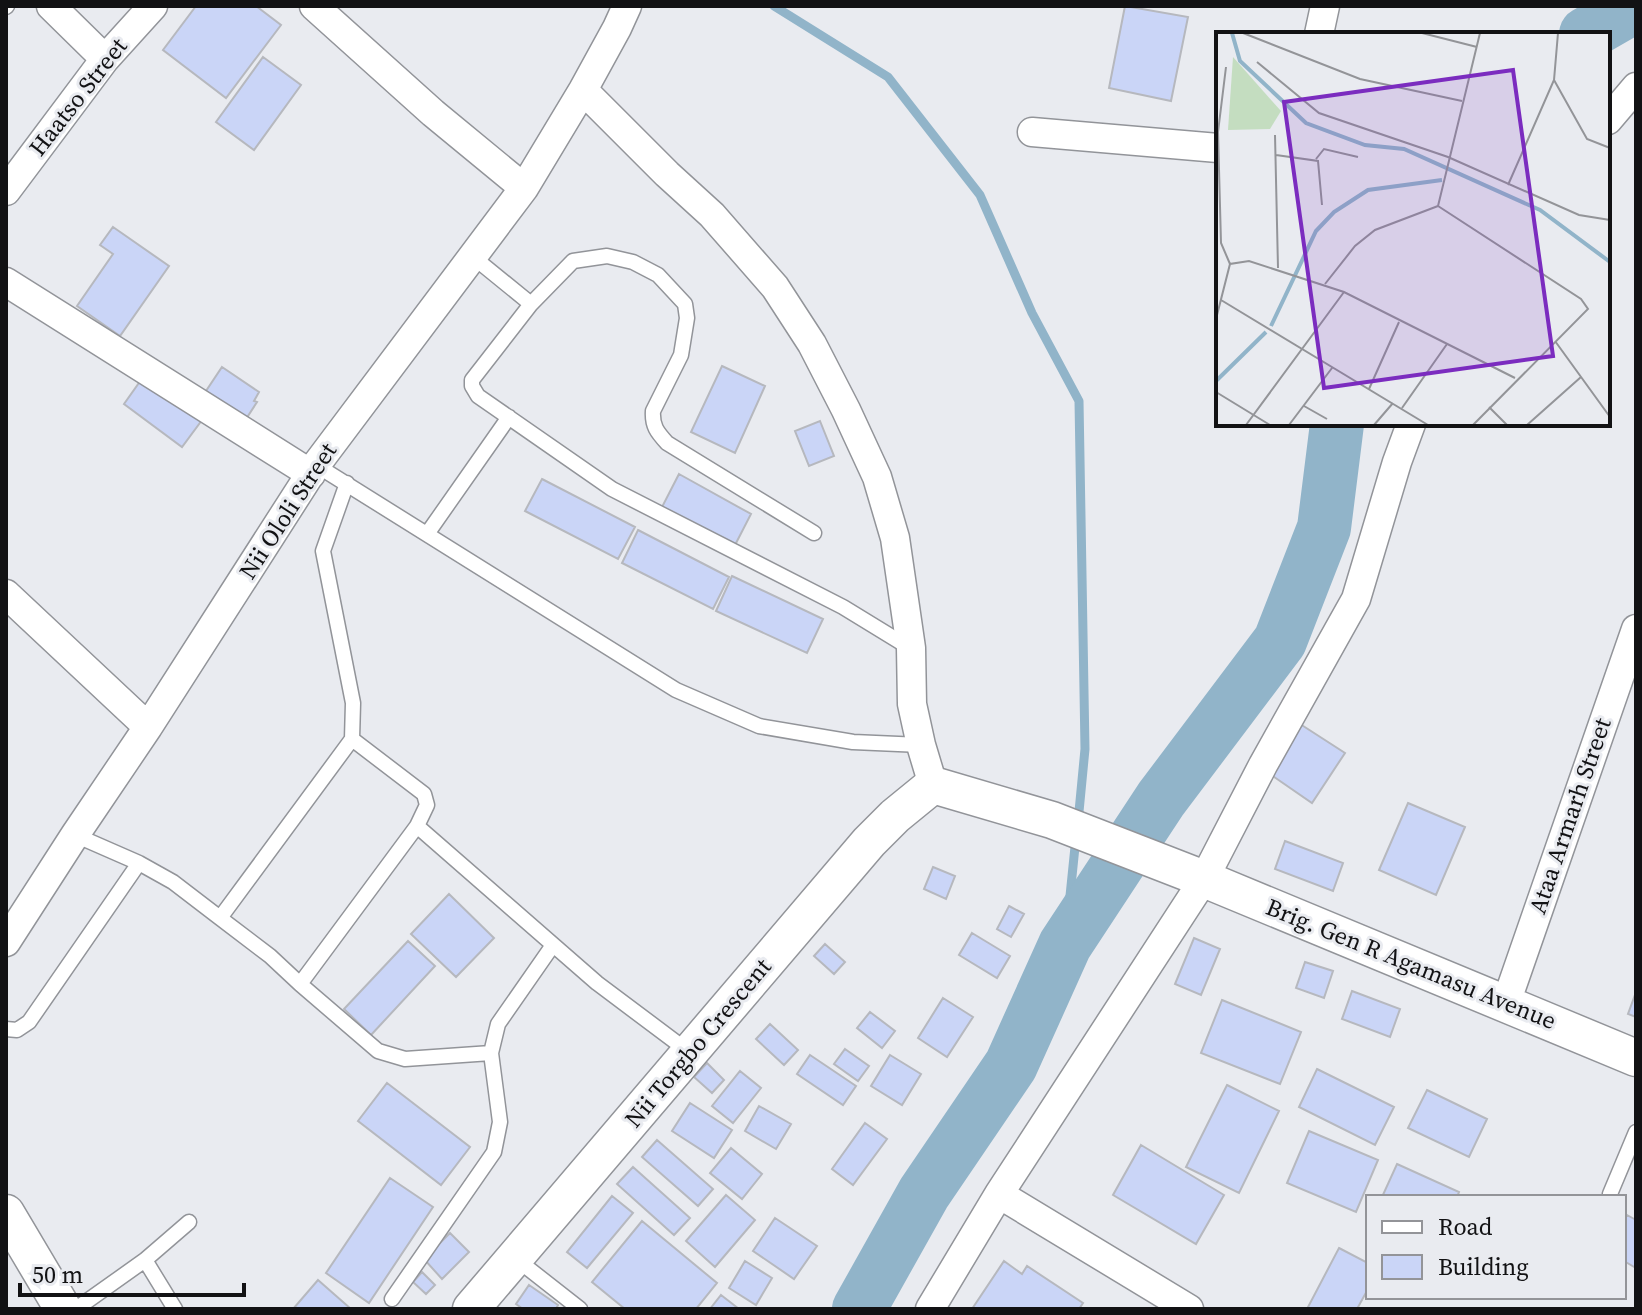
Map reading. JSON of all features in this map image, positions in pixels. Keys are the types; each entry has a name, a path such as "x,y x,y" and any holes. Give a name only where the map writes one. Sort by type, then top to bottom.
{"street":[{"path":"51,6 105,59"},
{"name":"Haatso Street","path":"6,191 105,59 153,6"},
{"path":"314,6 433,113 524,188"},
{"name":"Nii Ololi Street","path":"6,942 314,469 524,188 583,90 627,6"},
{"path":"1319,32 1325,6"},
{"path":"1610,118 1636,87"},
{"path":"583,90 712,215 775,287 812,344 877,477 895,538 911,648 912,704 933,785"},
{"path":"1032,132 1216,148"},
{"path":"6,282 314,469"},
{"path":"930,1309 1263,765 1356,599 1410,426"},
{"path":"6,594 148,727"},
{"name":"Ataa Armarh Street","path":"1506,1003 1636,629"},
{"name":"Brig. Gen R Agamasu Avenue","path":"933,785 1052,820 1195,875 1636,1058"},
{"name":"Nii Torgbo Crescent","path":"471,1309 869,842 933,785"},
{"path":"999,1194 1189,1309"},
{"path":"6,1213 63,1309"}],"lane":[{"path":"472,256 531,304"},
{"path":"814,533 667,443 655,430 653,411 681,355 687,318 685,304 658,275 633,262 607,256 573,261 531,304 472,380 478,396 612,489 843,607 911,648"},
{"path":"427,534 509,417"},
{"path":"314,469 347,483 676,690 759,726 853,742 921,745"},
{"path":"220,918 352,739 353,703 323,551 347,483"},
{"path":"300,984 417,826 427,805 424,794 352,739"},
{"path":"417,826 597,983 689,1052"},
{"path":"75,835 139,863 173,882 270,956 378,1051 405,1059 491,1053"},
{"path":"6,1029 17,1030 29,1022 139,863"},
{"path":"392,1299 494,1152 500,1122 491,1053 498,1024 553,945"},
{"path":"1610,1194 1636,1132"},
{"path":"76,1309 145,1260 189,1222"},
{"path":"514,1258 580,1309"},
{"path":"145,1260 175,1309"}],"building":[{"path":"196,6 256,6 281,25 226,98 163,50"},
{"path":"1125,6 1188,17 1171,101 1109,88"},
{"path":"263,57 301,85 254,150 216,122"},
{"path":"113,227 169,266 120,336 77,306 113,254 100,245"},
{"path":"722,366 765,386 735,453 691,432"},
{"path":"222,367 259,392 254,401 257,402 246,419 206,391"},
{"path":"146,373 205,416 182,447 124,404"},
{"path":"820,421 834,456 809,466 795,431"},
{"path":"679,474 751,514 734,547 662,507"},
{"path":"542,479 635,527 618,559 525,511"},
{"path":"638,530 729,577 713,609 622,563"},
{"path":"732,576 823,619 807,653 716,611"},
{"path":"1297,722 1345,753 1312,803 1264,770"},
{"path":"1408,803 1465,827 1436,895 1379,870"},
{"path":"1285,841 1343,863 1333,891 1275,869"},
{"path":"933,867 955,876 946,899 924,889"},
{"path":"449,894 494,938 456,977 411,934"},
{"path":"1009,906 1024,914 1011,937 997,929"},
{"path":"972,933 1010,956 997,978 959,955"},
{"path":"1194,938 1220,949 1201,995 1175,984"},
{"path":"408,941 435,966 371,1035 344,1009"},
{"path":"825,944 845,962 834,974 814,956"},
{"path":"1305,962 1333,971 1324,998 1296,988"},
{"path":"1352,991 1400,1009 1390,1037 1342,1019"},
{"path":"1636,992 1636,1017 1628,1014"},
{"path":"943,998 973,1017 947,1057 918,1038"},
{"path":"1222,1000 1301,1032 1280,1084 1201,1053"},
{"path":"870,1012 895,1031 882,1048 857,1028"},
{"path":"770,1024 798,1050 784,1065 756,1039"},
{"path":"845,1049 869,1066 858,1081 834,1064"},
{"path":"810,1055 856,1086 843,1105 797,1074"},
{"path":"890,1055 921,1074 902,1105 871,1086"},
{"path":"707,1063 724,1080 712,1093 694,1077"},
{"path":"1317,1069 1394,1107 1375,1145 1299,1107"},
{"path":"740,1071 761,1088 733,1123 712,1106"},
{"path":"387,1083 470,1147 441,1185 358,1121"},
{"path":"1227,1085 1279,1111 1239,1193 1186,1167"},
{"path":"1427,1090 1487,1119 1469,1157 1408,1128"},
{"path":"690,1103 732,1130 714,1158 672,1131"},
{"path":"759,1106 791,1124 776,1149 745,1131"},
{"path":"865,1123 887,1139 853,1185 832,1169"},
{"path":"1309,1131 1378,1160 1356,1212 1287,1183"},
{"path":"657,1140 713,1189 698,1206 642,1157"},
{"path":"1141,1145 1224,1195 1196,1244 1113,1195"},
{"path":"731,1148 762,1174 742,1199 710,1173"},
{"path":"1397,1164 1459,1192 1458,1195 1383,1195"},
{"path":"633,1167 690,1218 674,1235 617,1184"},
{"path":"390,1178 433,1207 369,1303 326,1273"},
{"path":"726,1195 755,1220 715,1267 686,1241"},
{"path":"612,1196 633,1213 587,1268 567,1252"},
{"path":"1626,1217 1636,1220 1636,1268 1626,1262"},
{"path":"775,1218 817,1246 794,1279 753,1251"},
{"path":"642,1221 717,1283 696,1309 625,1309 592,1282"},
{"path":"450,1233 469,1252 442,1279 424,1259"},
{"path":"1339,1248 1366,1262 1366,1293 1357,1309 1307,1309"},
{"path":"745,1261 772,1278 756,1305 729,1288"},
{"path":"1004,1261 1022,1274 1027,1266 1083,1303 1079,1309 972,1309"},
{"path":"422,1272 435,1285 426,1294 413,1282"},
{"path":"318,1280 351,1309 293,1309"},
{"path":"529,1285 558,1305 556,1309 523,1309 516,1304"},
{"path":"721,1295 739,1309 710,1309"}],"waterway":[{"path":"774,6 888,77 980,195 1032,313 1079,401 1085,749 1078,822"},
{"path":"1590,32 1635,6"},
{"path":"859,1309 924,1193 1011,1065 1065,945 1161,799 1280,641 1324,528 1337,426"},
{"path":"1065,945 1076,837"}]}
